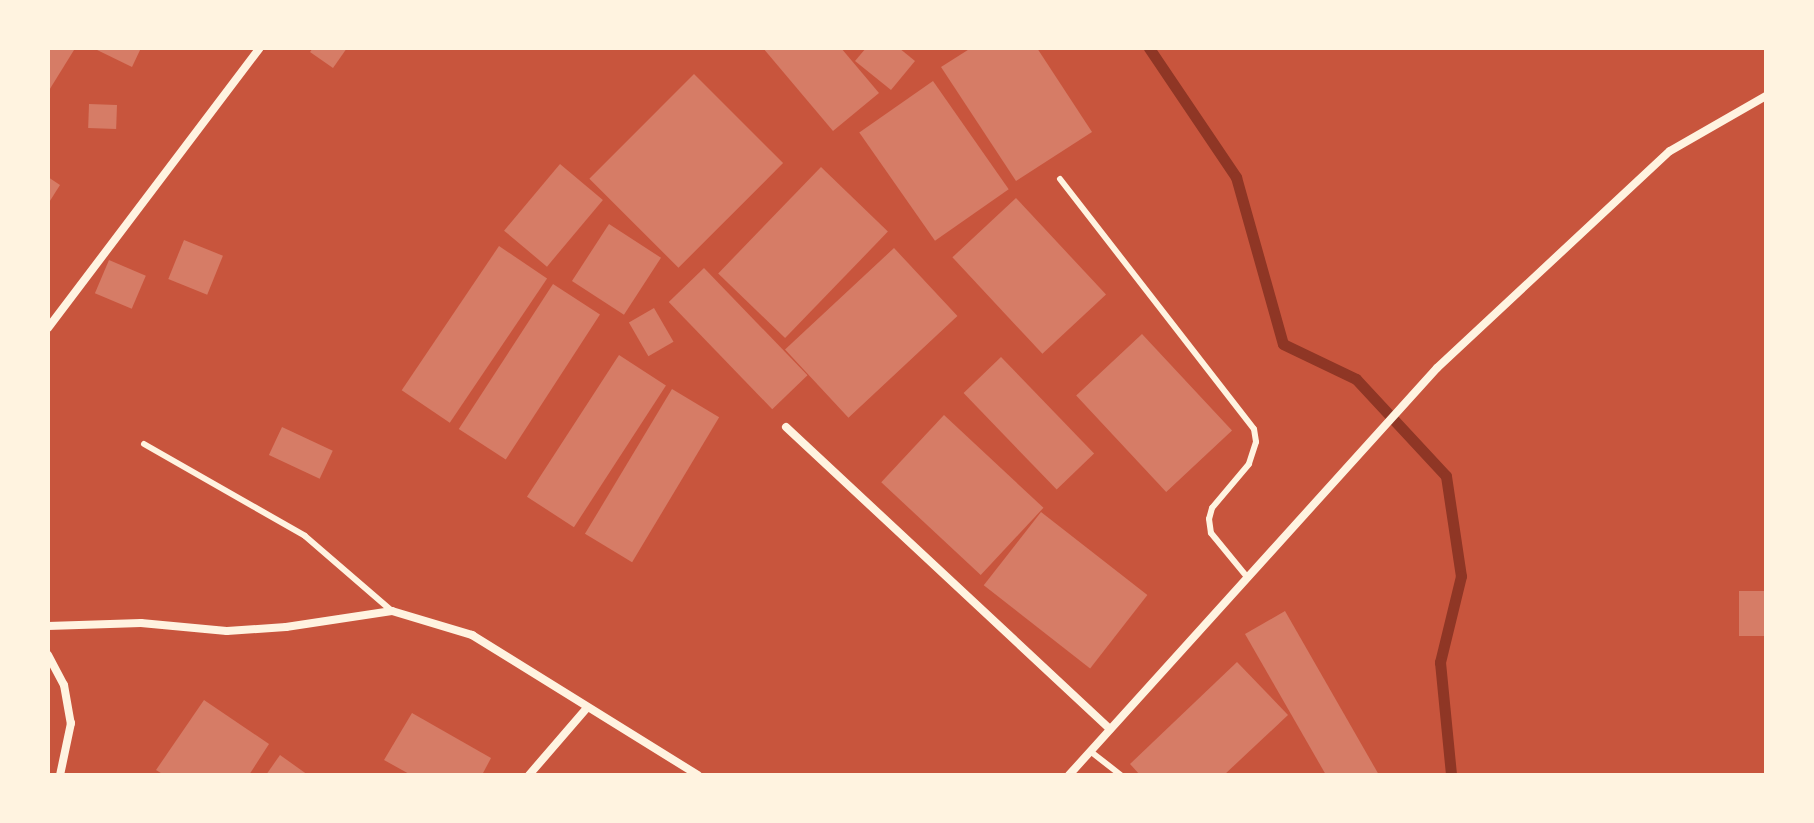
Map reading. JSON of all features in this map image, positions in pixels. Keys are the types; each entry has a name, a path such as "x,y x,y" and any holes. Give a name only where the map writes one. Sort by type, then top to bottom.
{"street":[{"path":"48,328 260,48"},
{"path":"1069,775 1437,368 1670,151 1766,96"},
{"path":"786,427 1110,729"},
{"path":"48,626 141,623 227,631 286,627 392,611 472,635 586,709 698,775"},
{"path":"48,655 64,685 71,723 60,775"},
{"path":"529,775 586,709"}],"lane":[{"path":"1060,179 1254,429 1256,442 1249,464 1212,508 1209,519 1211,533 1248,578"},
{"path":"144,444 305,536 392,611"},
{"path":"1090,751 1121,775"}],"building":[{"path":"48,48 74,50 48,92"},
{"path":"93,48 141,48 132,67"},
{"path":"313,48 347,48 333,68 310,52"},
{"path":"763,48 841,48 879,93 833,131"},
{"path":"866,48 899,48 915,61 891,90 855,61"},
{"path":"971,48 1037,48 1092,132 1016,181 941,67"},
{"path":"694,74 783,163 678,268 589,179"},
{"path":"933,81 1009,189 935,241 859,133"},
{"path":"89,104 117,105 116,129 88,128"},
{"path":"560,164 603,200 547,267 504,231"},
{"path":"821,167 888,232 785,338 718,273"},
{"path":"48,177 60,185 48,204"},
{"path":"1016,198 1106,295 1042,354 952,257"},
{"path":"609,224 661,258 624,315 572,281"},
{"path":"184,240 223,256 207,295 168,279"},
{"path":"499,246 547,278 450,423 402,390"},
{"path":"894,248 957,316 848,418 785,350"},
{"path":"109,260 146,276 132,309 95,293"},
{"path":"704,268 808,375 772,409 669,302"},
{"path":"553,284 600,314 506,460 459,429"},
{"path":"654,308 674,342 648,356 629,322"},
{"path":"1142,334 1232,431 1166,492 1076,395"},
{"path":"619,355 666,385 574,527 527,497"},
{"path":"1001,357 1094,453 1057,490 964,393"},
{"path":"672,389 719,417 632,562 585,534"},
{"path":"944,415 1043,508 981,575 881,482"},
{"path":"282,427 333,451 320,479 269,455"},
{"path":"1041,512 1147,595 1090,668 984,585"},
{"path":"1739,591 1766,591 1766,636 1739,636"},
{"path":"1285,611 1379,775 1326,775 1245,634"},
{"path":"1237,662 1288,715 1224,775 1140,775 1130,764"},
{"path":"204,700 269,744 249,775 164,775 156,770"},
{"path":"412,713 491,758 482,775 411,775 384,760"},
{"path":"280,755 308,775 266,775"}],"waterway":[{"path":"1149,48 1236,177 1283,344 1356,379 1446,476 1461,576 1440,662 1451,775"}]}
